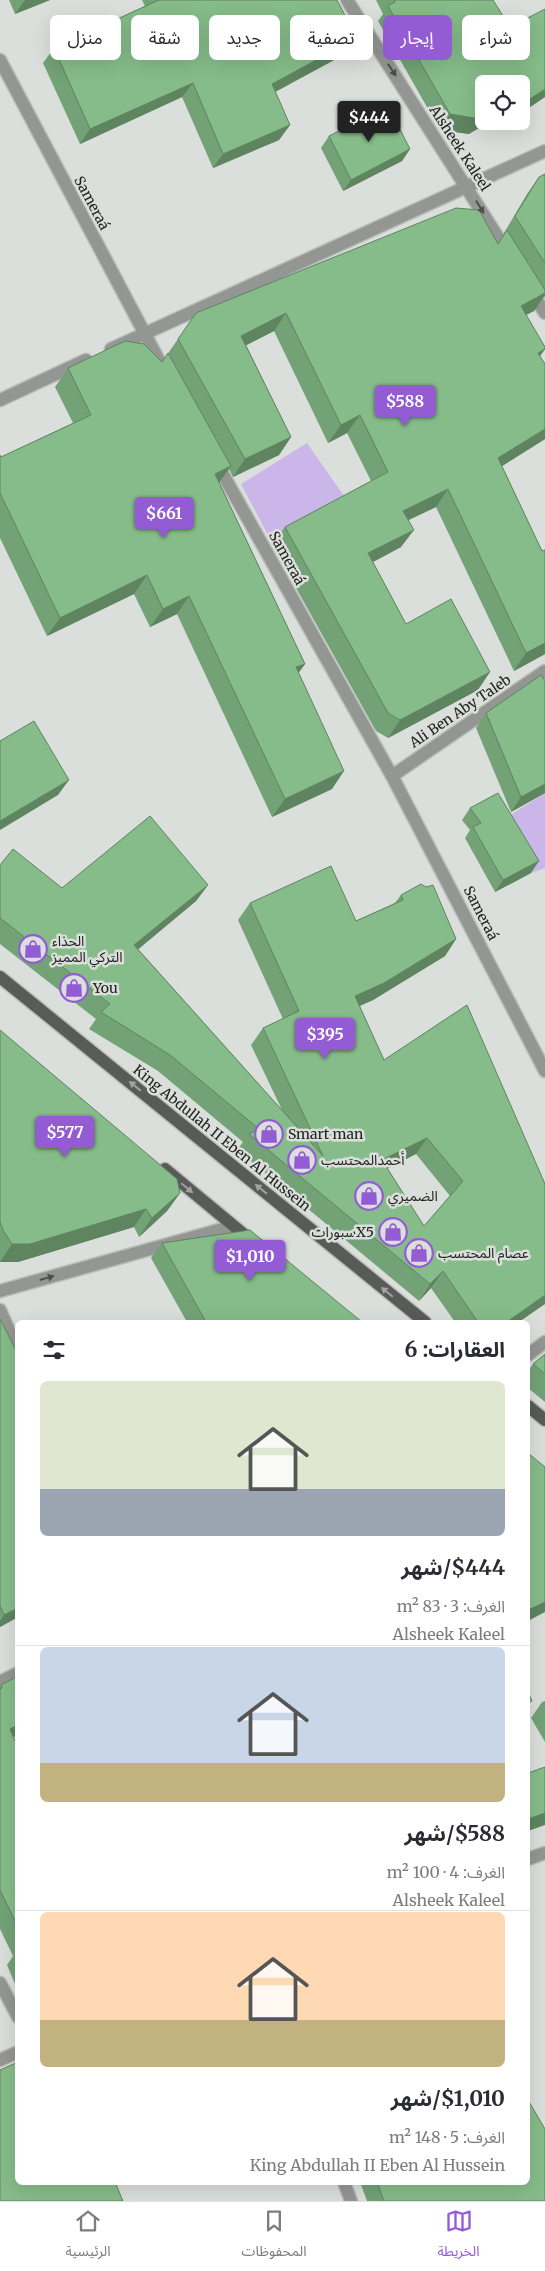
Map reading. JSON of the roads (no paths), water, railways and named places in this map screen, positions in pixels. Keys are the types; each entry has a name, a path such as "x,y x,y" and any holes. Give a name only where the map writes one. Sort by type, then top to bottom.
{"main road":[{"name":"King Abdullah II Eben Al Hussein","path":"0,977 423,1320"},
{"path":"158,1164 264,1250"},
{"path":"530,1408 545,1420"}],"street":[{"name":"Alsheek Kaleel","path":"347,0 514,263"},
{"name":"Sameraá","path":"0,60 168,377"},
{"path":"0,400 545,151"},
{"path":"524,280 545,313"},
{"name":"Sameraá","path":"212,455 392,776 545,1071"},
{"name":"Ali Ben Aby Taleb","path":"392,776 545,671"},
{"path":"0,1291 233,1226"},
{"path":"0,1310 15,1344"},
{"path":"530,1353 545,1342"},
{"path":"0,1682 15,1674"},
{"path":"530,1858 545,1852"},
{"path":"0,1983 15,2011"},
{"path":"0,2060 15,2053"},
{"path":"345,2185 351,2201"}],"place":[{"name":"الحذاء التركي المميز","path":"33,949"},
{"name":"You","path":"74,988"},
{"name":"Smart man","path":"269,1134"},
{"name":"أحمدالمحتسب","path":"302,1160"},
{"name":"الضميري","path":"369,1196"},
{"name":"سبوراتX5","path":"393,1232"},
{"name":"عصام المحتسب","path":"419,1253"}]}
